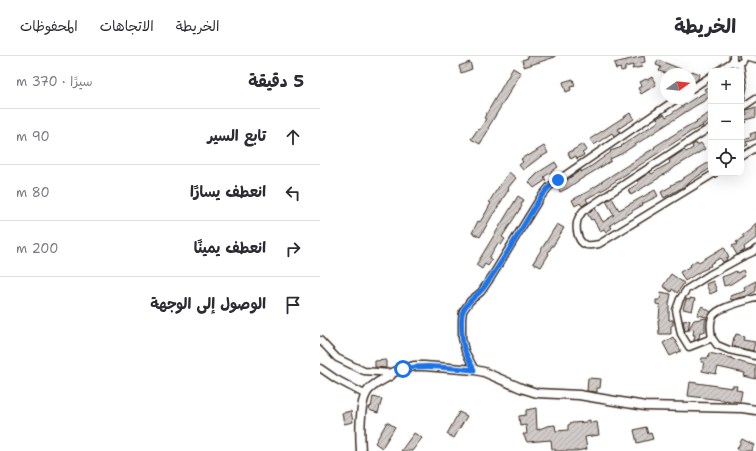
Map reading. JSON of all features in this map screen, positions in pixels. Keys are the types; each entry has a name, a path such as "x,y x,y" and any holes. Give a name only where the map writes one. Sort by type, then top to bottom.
{"main road":[{"path":"361,451 360,441 363,401 368,391 391,375 391,373 414,366 484,372 536,393 579,395 645,406 742,408 756,410"}],"street":[{"path":"741,68 740,64 743,60 743,56 756,59"},
{"path":"722,68 733,59 735,64 740,64"},
{"path":"696,86 708,78"},
{"path":"744,106 756,98"},
{"path":"474,370 465,350 462,338 463,311 470,301 481,292 492,276 540,198 549,187 558,180 669,104"},
{"path":"708,129 583,211 578,218 576,225 579,238 583,244 588,246 599,244 710,176"},
{"path":"744,155 756,148"},
{"path":"712,338 689,347 681,334 676,310 680,299 687,289 756,249"},
{"path":"756,298 723,308 713,315 710,324 712,338 717,346 756,356"},
{"path":"320,340 337,358 364,372 391,373"},
{"path":"320,368 336,379 366,395"}],"building":[{"path":"527,56 555,57 524,67 522,60 528,58"},
{"path":"644,56 645,62 641,63 642,67 632,69 633,65 625,67 625,70 621,71 620,68 616,69 614,63"},
{"path":"658,60 678,68 660,68 656,65"},
{"path":"470,62 472,69 461,73 459,66"},
{"path":"513,68 521,73 480,144 471,139 486,119 484,118"},
{"path":"696,72 700,74 696,80"},
{"path":"652,77 656,85 641,94 638,88 642,86 640,82"},
{"path":"573,79 575,86 570,87 571,90 566,92 563,82"},
{"path":"708,87 708,98 706,100 621,154 610,159 611,161 560,192 557,186 581,170 581,172 590,167 611,152 610,151 622,147 621,146 659,121 657,118 664,114 666,117 686,104 696,104 696,97 706,92 704,89"},
{"path":"756,107 756,117 745,120 746,122 744,123 744,116 747,114 746,110"},
{"path":"630,113 634,119 618,129 620,132 614,136 612,133 594,145 590,139"},
{"path":"708,114 708,122 702,125 703,126 692,131 608,187 586,199 588,202 582,206 580,203 575,206 572,200 591,190 601,182 655,148 654,147 686,127 697,122 696,121"},
{"path":"756,132 756,139 746,142 748,145 744,147 744,140 751,136 750,134"},
{"path":"696,143 697,145 701,143 705,149 631,195 628,190 639,183 637,181 650,172 652,174 670,163 669,160 684,150 686,152 693,148 692,145"},
{"path":"583,144 587,150 582,153 584,155 577,159 576,156 571,159 568,153"},
{"path":"544,146 548,153 523,170 519,165 523,162 521,159"},
{"path":"555,162 558,167 544,177 546,180 534,188 529,182 539,172"},
{"path":"708,163 708,170 664,198 661,192"},
{"path":"509,172 516,178 508,188 509,189 480,237 472,233 478,221 480,222 485,214 491,203 489,202"},
{"path":"655,190 658,196 642,204 643,205 610,225 612,228 606,232 604,229 600,231 593,219 591,220 587,213 595,208 603,222 614,215 606,201 612,198 619,210"},
{"path":"518,196 524,200 521,205 522,206 502,237 505,239 501,245 498,243 489,258 492,260 488,266 485,264 482,269 476,265"},
{"path":"756,223 756,238 744,247 745,250 737,255 732,246 744,238 742,236"},
{"path":"557,224 564,228 541,267 533,263"},
{"path":"724,247 729,257 726,258 727,260 723,262 720,258 710,264 711,266 707,267 708,268 685,281 680,272 691,266 690,265 697,260 699,262"},
{"path":"743,270 745,275 731,284 724,286 722,277 736,271 737,273"},
{"path":"671,274 684,283 677,293 672,289 671,292 663,286"},
{"path":"713,281 717,291 710,294 706,284"},
{"path":"756,281 756,291 747,296 731,300 730,296 746,291 744,287"},
{"path":"661,292 671,294 669,304 669,320 673,320 673,325 671,326 671,334 659,334 658,320 660,305 656,304 656,300 660,300"},
{"path":"690,298 695,299 692,311 683,309 686,299 690,300"},
{"path":"702,306 711,312 707,317 697,315"},
{"path":"707,318 705,322 705,332 700,332 699,338 694,340 694,329 685,331 683,321 690,320 688,330 694,320"},
{"path":"736,334 744,336 743,340 755,342 753,351 732,346"},
{"path":"673,337 681,351 670,356 663,343"},
{"path":"709,353 732,358 756,366 756,379 744,376 745,373 718,367 716,374 702,371 704,362 701,362 702,358 708,358"},
{"path":"386,360 386,368 375,367 375,361"},
{"path":"588,378 601,379 600,388 597,388 597,392 587,391"},
{"path":"690,382 732,388 732,386 737,386 736,390 742,391 740,402 688,396"},
{"path":"373,397 382,399 378,413 369,410"},
{"path":"536,408 537,430 555,425 556,431 568,430 568,425 572,423 586,422 590,420 590,423 597,422 599,435 585,437 587,449 577,451 555,451 555,449 552,449 551,440 527,442 523,434 527,434 526,425 520,426 519,416 526,415 526,410"},
{"path":"351,411 353,422 344,424 342,413"},
{"path":"459,412 467,416 454,438 447,434"},
{"path":"387,422 395,427 382,448 375,443"},
{"path":"646,427 648,434 651,433 653,439 637,443 634,430"},
{"path":"414,433 422,438 412,451 401,451"},
{"path":"742,439 754,445 751,451 741,451 737,449"}],"route":[{"path":"403,369 414,366 424,366 474,370 465,350 462,338 463,311 470,301 481,292 492,276 540,198 549,187 558,180"}]}
